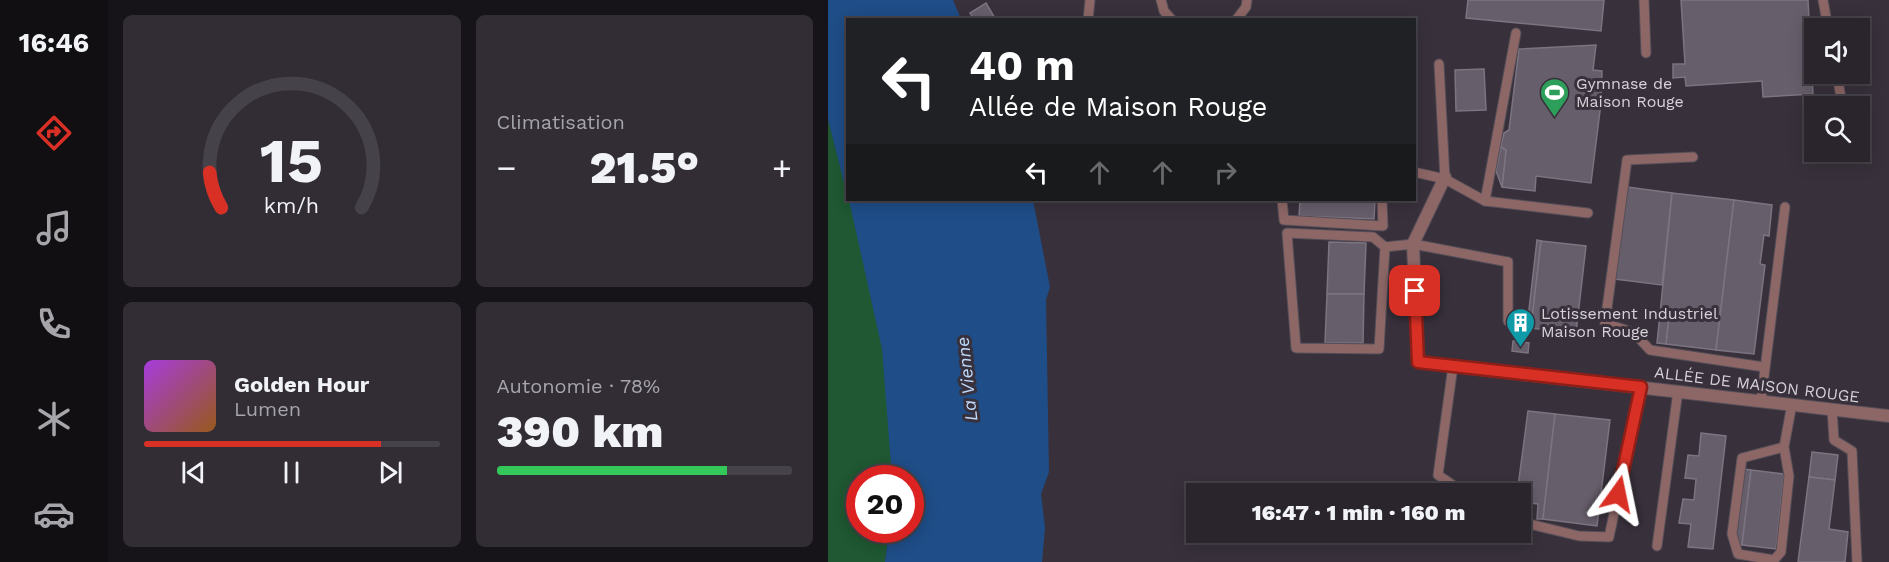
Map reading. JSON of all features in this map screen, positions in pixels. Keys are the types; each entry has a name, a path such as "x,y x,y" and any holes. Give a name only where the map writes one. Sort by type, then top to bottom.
{"street":[{"name":"ALLÉE DE MAISON ROUGE","path":"1445,178 1413,244 1418,362 1889,416"}],"lane":[{"path":"1088,18 1090,0"},
{"path":"1161,0 1164,11 1170,18"},
{"path":"1238,18 1246,8 1246,0"},
{"path":"1644,0 1646,53"},
{"path":"1823,0 1826,18"},
{"path":"1485,201 1516,33"},
{"path":"1439,64 1445,178"},
{"path":"1693,157 1627,160 1605,323 1634,333 1650,350 1764,367"},
{"path":"1416,172 1445,178 1485,201 1588,213"},
{"path":"1282,201 1284,220 1383,226 1382,201"},
{"path":"1761,401 1785,207"},
{"path":"1385,247 1379,349 1296,348 1287,233 1372,237 1385,247 1413,244 1508,262 1508,321"},
{"path":"1450,483 1438,475 1454,366"},
{"path":"1531,524 1579,536 1609,537 1641,387"},
{"path":"1657,546 1678,391"},
{"path":"1784,447 1742,458 1731,534 1738,554 1774,560 1781,552 1790,476 1784,447 1792,404"},
{"path":"1832,409 1834,440 1852,451 1857,562"}],"green space":[{"path":"828,119 840,164 846,172 846,201 870,201 874,206 894,465 846,465 846,543 887,543 885,562 828,562"}],"water":[{"path":"828,0 953,0 961,18 846,18 846,191 828,119"},
{"name":"La Vienne","path":"849,201 1033,201 1050,287 1046,300 1049,472 1041,494 1045,528 1042,562 885,562 887,543 924,543 924,465 891,465 882,349"}],"building":[{"path":"1468,0 1604,0 1601,31 1466,18"},
{"path":"1681,0 1808,0 1809,18 1804,18 1804,84 1812,84 1813,94 1763,97 1762,81 1686,86 1685,77 1673,78 1673,64 1685,64"},
{"path":"986,3 995,18 973,18 970,13"},
{"name":"Gymnase de Maison Rouge","path":"1596,45 1593,70 1602,71 1601,103 1591,183 1536,176 1535,191 1502,187 1506,150 1501,145 1504,133 1509,130 1519,49"},
{"path":"1484,69 1486,110 1456,111 1455,70"},
{"path":"1501,145 1506,150 1502,187 1496,171"},
{"path":"1627,187 1672,193 1662,285 1615,279"},
{"path":"1672,193 1734,200 1716,350 1666,344 1669,315 1660,314"},
{"path":"1734,200 1772,205 1769,236 1764,235 1760,264 1765,265 1754,354 1716,350"},
{"path":"1300,201 1375,201 1374,219 1299,216"},
{"path":"1537,240 1541,241 1531,328 1527,327"},
{"path":"1541,241 1586,246 1576,333 1531,328"},
{"path":"1329,242 1366,243 1364,294 1327,294"},
{"path":"1327,294 1364,294 1363,343 1325,343"},
{"path":"1660,314 1669,315 1666,344 1657,343"},
{"name":"Lotissement Industriel Maison Rouge","path":"1513,341 1529,343 1528,353 1512,351"},
{"path":"1528,411 1555,414 1543,519 1537,519 1538,504 1531,503 1531,483 1518,483"},
{"path":"1555,414 1610,420 1597,526 1543,519"},
{"path":"1701,433 1726,436 1713,549 1688,547 1691,524 1679,523 1683,499 1694,500 1696,479 1685,478 1688,455 1699,456"},
{"path":"1812,452 1838,455 1835,480 1809,477"},
{"path":"1744,469 1751,470 1742,545 1735,544"},
{"path":"1751,470 1784,474 1776,549 1742,545"},
{"path":"1809,477 1835,480 1829,529 1848,532 1845,562 1798,562"}],"place":[{"name":"Gymnase de Maison Rouge","path":"1555,118"},
{"name":"Lotissement Industriel Maison Rouge","path":"1520,348"}],"route":[{"path":"1415,291 1418,362 1641,387 1618,494"}]}
